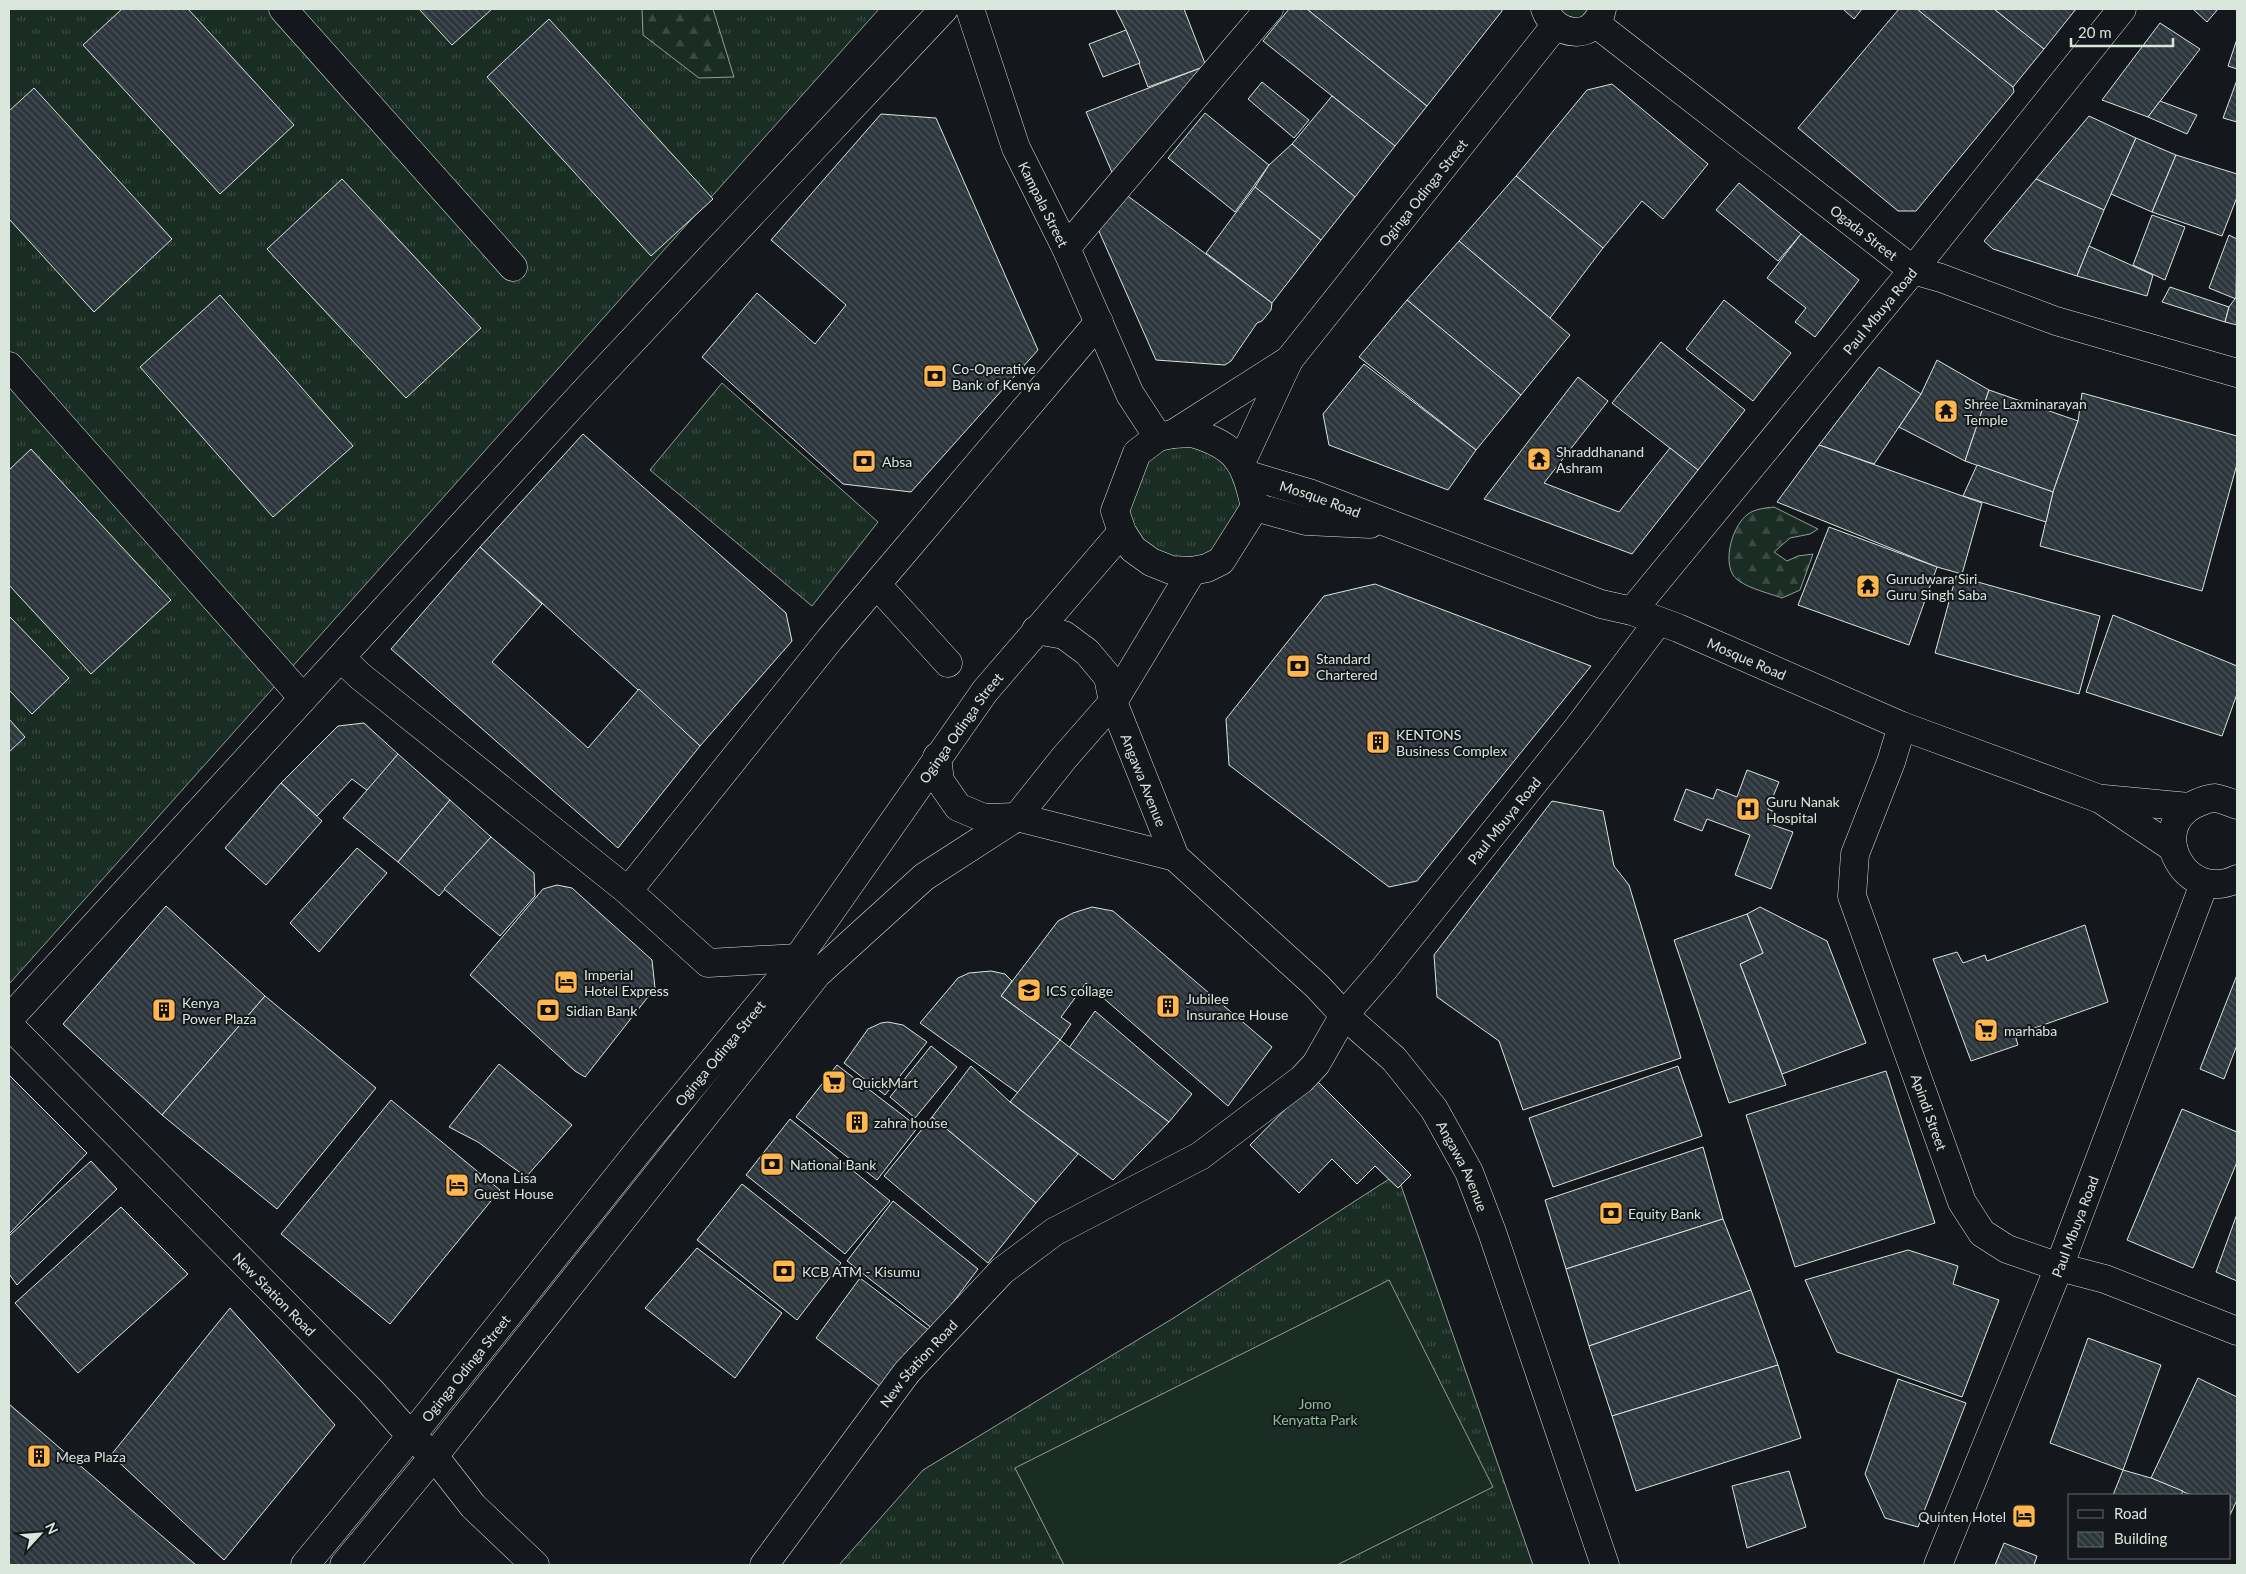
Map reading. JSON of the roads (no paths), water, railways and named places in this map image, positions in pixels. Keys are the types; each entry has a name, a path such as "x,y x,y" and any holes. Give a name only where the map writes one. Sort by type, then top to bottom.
{"street":[{"path":"283,9 513,266"},
{"path":"9,1019 586,390 944,9"},
{"name":"Kampala Street","path":"970,9 1016,148 1066,248 1130,394 1156,441"},
{"path":"1066,248 1269,9"},
{"name":"Paul Mbuya Road","path":"1632,611 1913,270 2122,9"},
{"path":"1550,17 1572,32 1589,28 1598,16"},
{"name":"Ogada Street","path":"1598,16 1913,270 1941,278 2056,321 2237,373"},
{"name":"Oginga Odinga Street","path":"1289,360 1550,17"},
{"path":"628,892 830,639 1099,322"},
{"path":"1156,441 1192,433 1211,438 1228,448 1245,469 1255,507 1221,561 1207,568 1192,571 1171,570 1150,562 1133,549 1122,532 1115,511 1156,441 1289,360"},
{"path":"1245,469 1289,360"},
{"path":"9,366 302,698"},
{"name":"Mosque Road","path":"1245,469 1602,604 1632,611 1678,628 1902,726 2100,799 2173,848"},
{"name":"Mosque Road","path":"1255,507 1306,521 1392,525"},
{"name":"Oginga Odinga Street","path":"344,1565 434,1456 808,966 937,757 985,691 1122,532"},
{"name":"Oginga Odinga Street","path":"305,1565 411,1436 648,1139 808,966 924,877 1017,817 1064,758 1113,702 1192,571"},
{"path":"877,585 948,663"},
{"name":"Paul Mbuya Road","path":"1111,1203 1200,1156 1302,1079 1316,1064 1344,1015 1384,969 1577,729 1658,622"},
{"name":"Angawa Avenue","path":"1036,630 1064,635 1088,652 1108,677 1113,702 1175,856 1317,986 1344,1015 1394,1059 1434,1109 1470,1172 1605,1565"},
{"path":"341,658 360,676 628,892 708,962 808,966"},
{"name":"Apindi Street","path":"1902,726 1891,762 1855,854 1852,896 1962,1202 1982,1233 2007,1249 2058,1267 2105,1280 2237,1331"},
{"name":"Angawa Avenue","path":"937,757 940,782 958,807 984,818 1017,817 1175,856"},
{"path":"2237,805 2216,798 2202,801 2189,807 2176,825 2173,848 2184,870 2204,884 2221,885 2237,880"},
{"name":"Mosque Road","path":"2100,799 2189,807"},
{"name":"Paul Mbuya Road","path":"1938,1565 2058,1267 2204,884"},
{"name":"New Station Road","path":"9,1025 371,1392 411,1436 434,1456 473,1506 535,1565"},
{"name":"New Station Road","path":"764,1565 908,1372 1002,1271 1054,1232 1111,1203"}],"place":[{"name":"Co-Operative Bank of Kenya","path":"935,376"},
{"name":"Shree Laxminarayan Temple","path":"1946,411"},
{"name":"Shraddhanand Ashram","path":"1539,459"},
{"name":"Absa","path":"864,461"},
{"name":"Gurudwara Siri Guru Singh Saba","path":"1868,586"},
{"name":"Standard Chartered","path":"1298,666"},
{"name":"KENTONS Business Complex","path":"1378,742"},
{"name":"Guru Nanak Hospital","path":"1748,809"},
{"name":"Imperial Hotel Express","path":"566,982"},
{"name":"ICS collage","path":"1029,990"},
{"name":"Jubilee Insurance House","path":"1168,1006"},
{"name":"Kenya Power Plaza","path":"164,1010"},
{"name":"Sidian Bank","path":"548,1010"},
{"name":"marhaba","path":"1986,1030"},
{"name":"QuickMart","path":"834,1082"},
{"name":"zahra house","path":"857,1122"},
{"name":"National Bank","path":"772,1164"},
{"name":"Mona Lisa Guest House","path":"457,1185"},
{"name":"Equity Bank","path":"1611,1213"},
{"name":"KCB ATM - Kisumu","path":"784,1271"},
{"name":"Mega Plaza","path":"39,1456"},
{"name":"Quinten Hotel","path":"2024,1516"}],"park label":[{"name":"Jomo Kenyatta Park","path":"1315,1412"}]}
